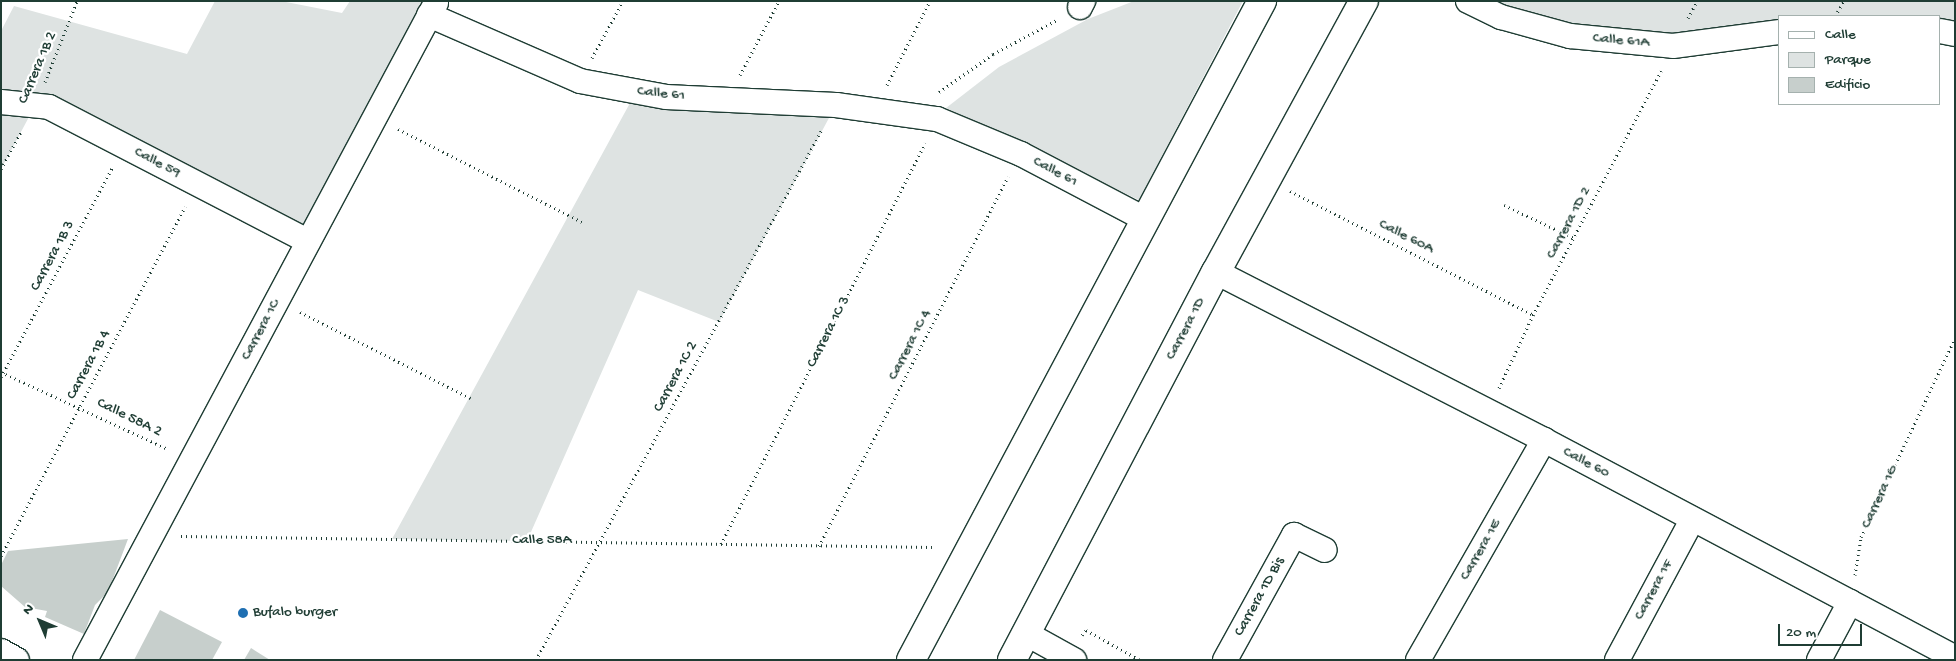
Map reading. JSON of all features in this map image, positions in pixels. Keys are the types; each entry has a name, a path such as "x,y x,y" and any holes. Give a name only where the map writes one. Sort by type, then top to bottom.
{"street":[{"path":"911,660 1262,1"},
{"name":"Carrera 1D","path":"1012,660 1216,272 1364,1"},
{"name":"Calle 61A","path":"1468,1 1500,16 1570,36 1673,46 1778,32"},
{"name":"Calle 61","path":"433,8 580,81 666,98 728,98 836,105 936,119 1021,154 1145,219"},
{"name":"Carrera 1C","path":"85,660 433,8"},
{"path":"1941,31 1955,34"},
{"name":"Calle 59","path":"1,102 36,104 124,145 308,241"},
{"name":"Calle 60","path":"1216,272 1544,440 1955,658"},
{"name":"Carrera 1E","path":"1418,660 1544,440"},
{"name":"Carrera 1F","path":"1617,660 1692,520"},
{"name":"Carrera 1D Bis","path":"1225,660 1294,534 1325,550"},
{"path":"1819,660 1850,602"},
{"path":"1027,634 1070,658"},
{"path":"1,651 17,660"}],"path":[{"name":"Carrera 1B 2","path":"1,169 36,104 77,1"},
{"path":"580,81 623,1"},
{"path":"728,98 779,1"},
{"path":"874,110 930,1"},
{"path":"1836,15 1844,1"},
{"path":"906,115 993,54 1082,4"},
{"name":"Carrera 1D 2","path":"1488,412 1534,315 1673,46"},
{"name":"Carrera 1C 2","path":"536,660 836,105"},
{"path":"375,117 582,222"},
{"name":"Carrera 1C 3","path":"722,544 936,119"},
{"name":"Carrera 1B 3","path":"1,377 124,145"},
{"name":"Carrera 1C 4","path":"818,546 1021,154"},
{"name":"Calle 60A","path":"1268,179 1534,315"},
{"name":"Carrera 1B 4","path":"1,556 197,184"},
{"path":"1504,205 1574,238"},
{"path":"277,300 470,398"},
{"name":"Carrera 1G","path":"1850,602 1861,537 1955,338"},
{"name":"Calle 58A 2","path":"2,372 80,406 191,461"},
{"name":"Calle 58A","path":"152,536 932,547"},
{"path":"1070,658 1086,630 1140,660"}],"green space":[{"path":"215,1 281,1 342,13 350,1 436,1 308,241 36,104 1,169 1,31 14,6 187,54"},
{"path":"1134,1 1243,1 1139,200 946,108 999,67 1088,19"},
{"path":"1473,1 1955,1 1955,36 1941,32 1941,15 1778,15 1778,32 1673,46 1539,30"},
{"path":"636,92 836,105 719,322 638,290 527,541 392,539"}],"building":[{"path":"128,539 108,592 95,605 84,634 45,617 47,611 25,607 1,586 1,565 8,551"},
{"path":"160,610 222,642 212,660 134,660"},
{"path":"251,648 270,660 244,660"}],"place":[{"name":"Bufalo burger","path":"243,613"}]}
